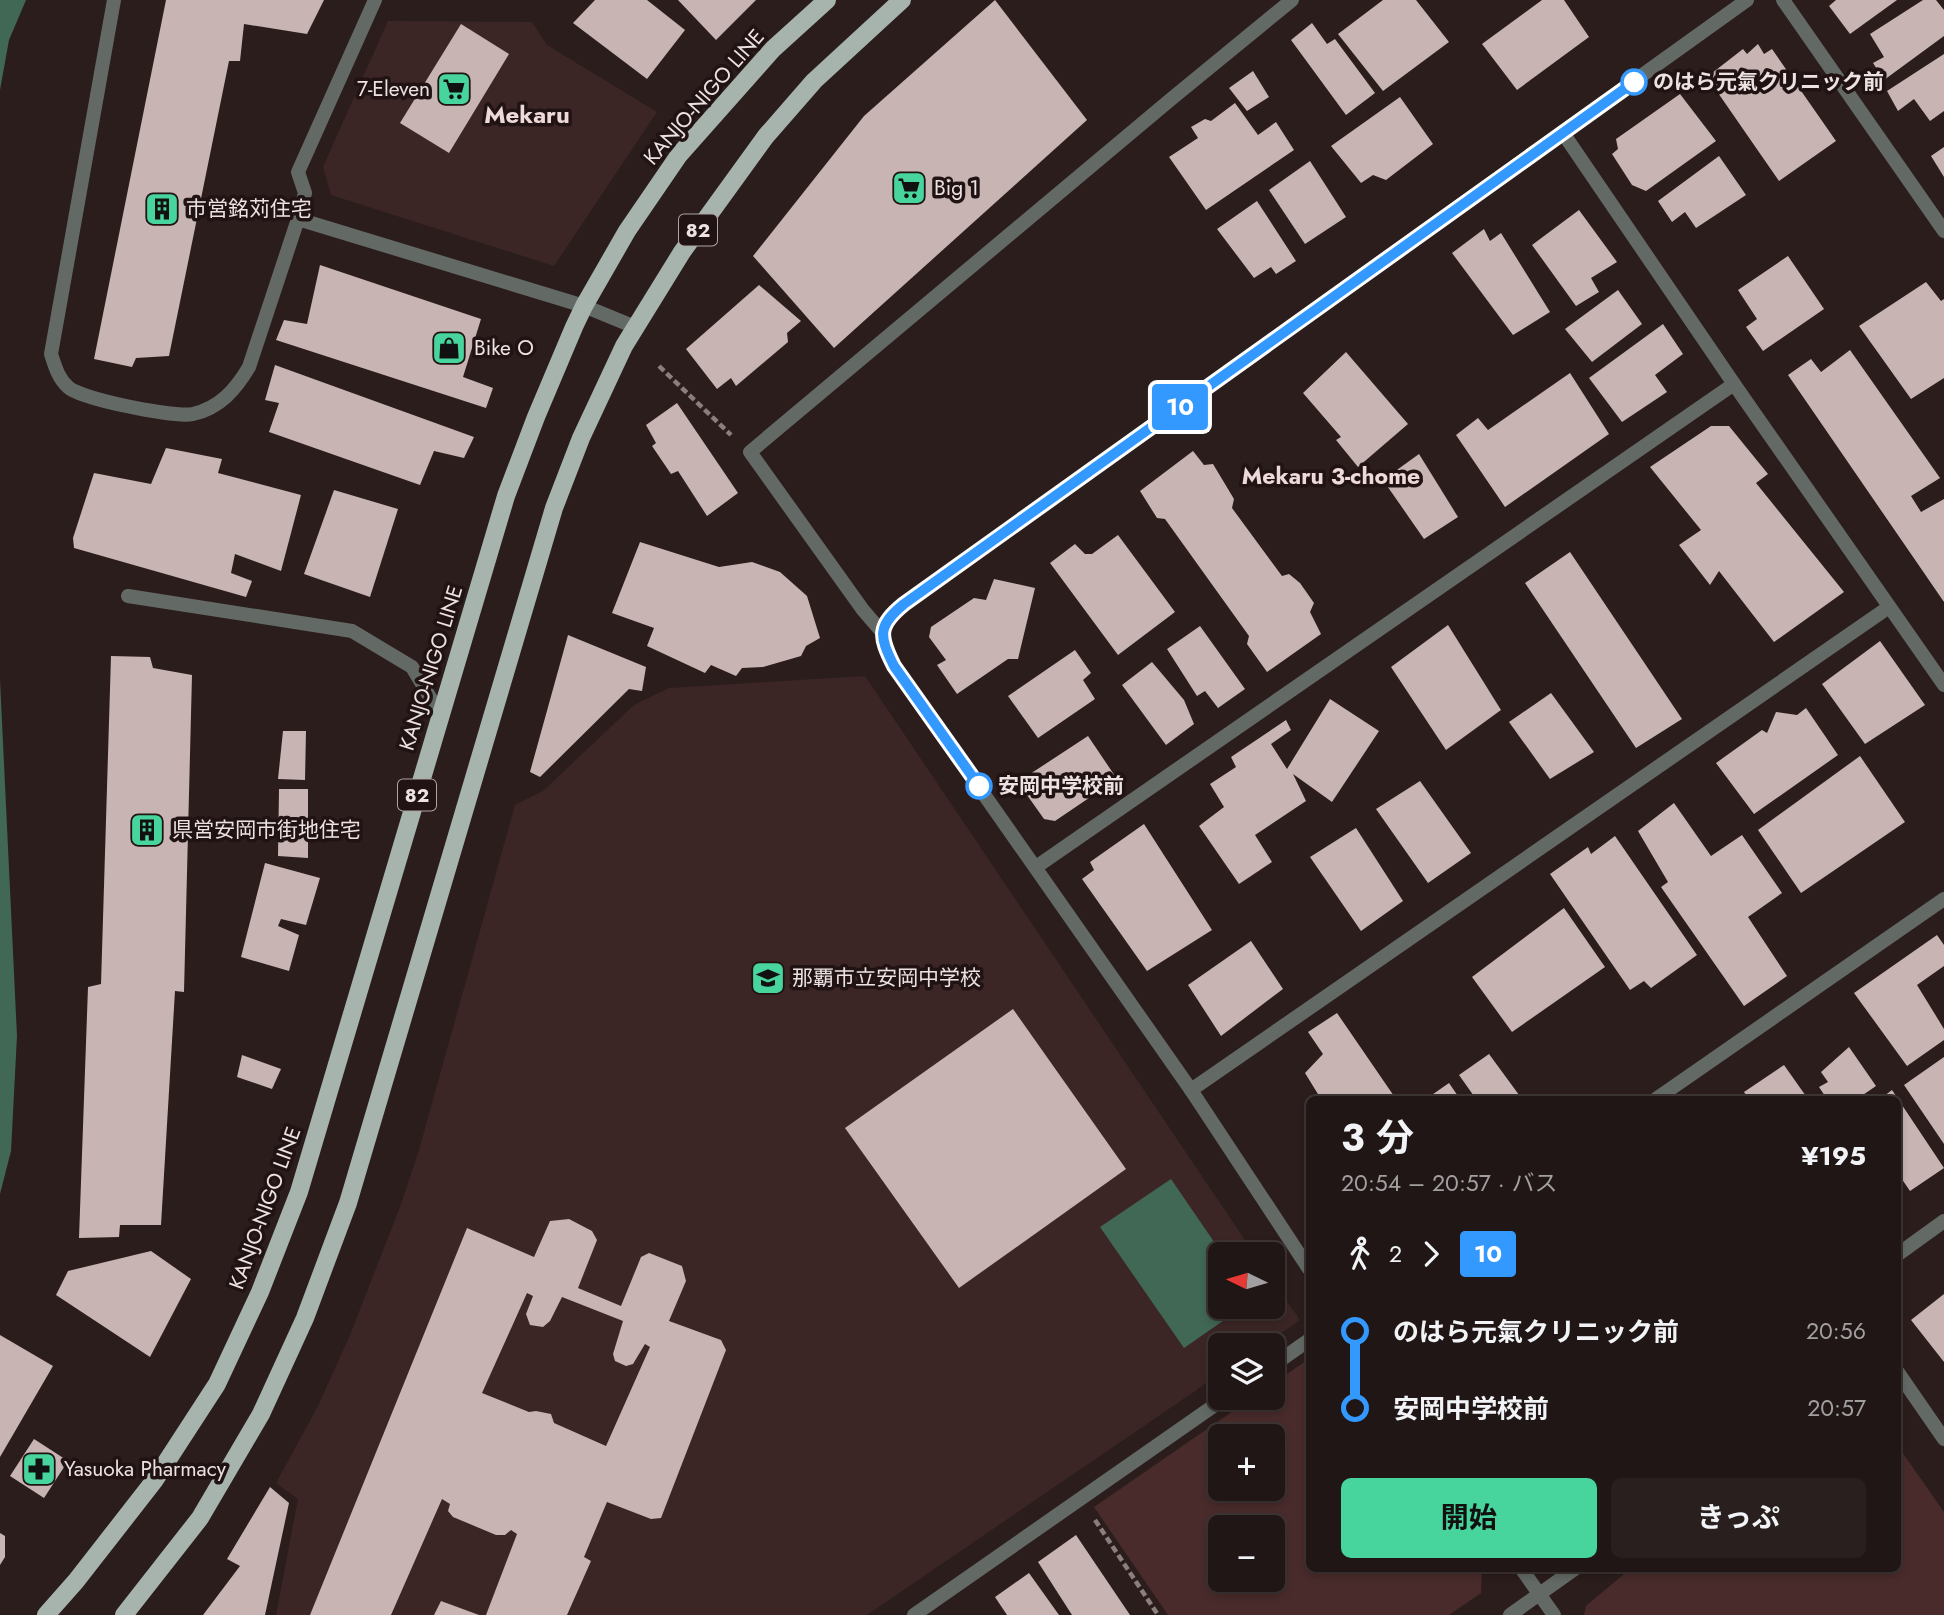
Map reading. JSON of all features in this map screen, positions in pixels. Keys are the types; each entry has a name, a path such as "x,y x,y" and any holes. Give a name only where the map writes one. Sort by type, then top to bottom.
{"main road":[{"name":"KANJO-NIGO LINE","path":"46,1615 154,1481 217,1384 260,1292 299,1192 506,496 536,417 584,306 627,231 679,155 773,49 827,0"},
{"name":"82","path":"124,1615 200,1518 261,1414 305,1318 348,1203 554,508 581,438 624,346 682,251 766,136 814,82 902,0"}],"street":[{"path":"114,0 51,354 57,374 70,390 123,405 176,415 194,414 217,404 236,388 249,367 305,192 298,172 375,0"},
{"path":"1292,0 1159,108 750,452 881,632 884,647 894,666 1191,1090 1306,1264"},
{"path":"881,632 890,616 904,604 1747,0"},
{"path":"1783,0 1944,231"},
{"path":"1563,133 1944,685"},
{"path":"298,219 584,306 635,327"},
{"path":"1036,867 1734,384"},
{"path":"128,596 352,631 411,667 441,716"},
{"path":"1191,1090 1889,607"},
{"path":"1660,1096 1944,899"},
{"path":"1901,1252 1944,1221"},
{"path":"1285,1357 1306,1342"},
{"path":"1901,1377 1944,1438"},
{"path":"914,1615 1208,1410"},
{"path":"1524,1572 1554,1615"},
{"path":"1510,1615 1570,1572"}],"path":[{"path":"659,366 750,452"},
{"path":"1081,1499 1158,1615"}],"shaded area":[{"path":"0,0 26,0 9,40 0,90"},
{"path":"388,21 532,22 547,45 657,112 554,266 331,195 323,167"},
{"name":"那覇市立安岡中学校","path":"865,676 1246,1242 1208,1242 1208,1320 1284,1320 1285,1299 1300,1320 1281,1333 1208,1333 1208,1382 867,1615 276,1615 298,1499 276,1483 318,1406 350,1335 400,1207 419,1150 515,805 543,791 634,705 669,688"},
{"path":"0,680 17,1036 11,1151 0,1194"},
{"path":"1171,1179 1214,1242 1208,1242 1208,1320 1224,1320 1184,1348 1100,1227"},
{"path":"1306,1361 1306,1572 1482,1572 1481,1593 1449,1615 1168,1615 1094,1507 1208,1428 1208,1501 1285,1501 1285,1424 1214,1424 1235,1410 1285,1410 1285,1375"},
{"path":"1901,1451 1944,1512 1944,1615 1584,1615 1586,1606 1626,1572 1901,1572"}],"building":[{"name":"市営銘苅住宅","path":"166,0 324,0 307,34 244,24 240,61 229,61 169,356 136,358 132,367 94,359"},
{"path":"595,0 647,0 685,30 647,79 573,23"},
{"path":"678,0 756,0 716,40"},
{"name":"Big 1","path":"995,0 1087,120 834,348 753,256 864,116"},
{"path":"1383,0 1416,0 1449,42 1383,91 1338,34"},
{"path":"1542,0 1564,0 1589,37 1517,90 1482,44"},
{"path":"1836,0 1897,0 1850,34 1829,6"},
{"path":"1923,0 1936,0 1944,10 1944,36 1884,80 1873,63 1884,57 1870,34"},
{"path":"1312,23 1327,44 1335,39 1375,93 1346,115 1291,40"},
{"name":"7-Eleven","path":"461,24 509,54 449,153 400,123"},
{"path":"1758,44 1764,54 1772,49 1836,141 1779,181 1707,77 1743,49 1747,54"},
{"path":"1944,54 1944,111 1930,121 1914,99 1898,111 1887,91"},
{"path":"1253,71 1269,97 1247,111 1229,88"},
{"path":"1680,94 1716,141 1646,191 1632,185 1612,154 1618,149 1616,139"},
{"path":"1400,97 1433,144 1386,180 1373,175 1361,183 1331,146"},
{"path":"1235,103 1258,135 1276,122 1294,150 1206,210 1169,157 1198,138 1191,127 1205,119 1211,121"},
{"path":"1944,147 1944,177 1931,156"},
{"path":"1719,156 1746,195 1696,228 1685,212 1672,222 1658,201"},
{"path":"1310,161 1346,217 1305,244 1269,190"},
{"path":"1257,201 1296,261 1276,274 1271,267 1254,278 1217,229"},
{"path":"1579,210 1617,262 1591,278 1599,292 1576,306 1532,245"},
{"path":"1484,229 1490,241 1501,233 1550,312 1513,335 1452,253"},
{"path":"1788,256 1824,309 1763,351 1746,327 1757,319 1738,290"},
{"path":"320,265 481,319 463,377 493,388 486,408 276,340 284,320 307,324"},
{"path":"1926,282 1941,301 1944,299 1944,378 1911,399 1859,326"},
{"path":"759,285 801,321 787,333 788,342 736,386 731,378 717,389 686,349"},
{"path":"1618,290 1642,324 1592,362 1565,329"},
{"path":"1663,324 1683,354 1655,375 1667,392 1622,422 1589,378"},
{"path":"1850,350 1940,478 1911,496 1921,512 1944,499 1944,602 1788,375 1811,359 1821,372"},
{"path":"1346,352 1408,424 1358,467 1336,440 1341,437 1303,393"},
{"path":"275,365 474,437 464,458 434,451 420,485 269,432 279,403 265,400"},
{"path":"1570,373 1609,434 1505,507 1456,435 1478,418 1488,430"},
{"path":"677,403 738,493 707,516 678,471 671,474 652,446 656,443 646,425"},
{"path":"1711,426 1729,426 1768,474 1756,483 1844,592 1774,642 1719,571 1710,585 1679,545 1701,530 1650,467"},
{"path":"166,448 222,459 218,473 301,495 281,571 235,554 231,573 252,581 246,597 74,548 73,538 94,473 151,484"},
{"path":"1193,451 1204,465 1213,464 1234,499 1232,508 1282,576 1289,574 1300,583 1314,603 1310,612 1321,634 1267,672 1247,644 1249,636 1165,519 1157,518 1140,491"},
{"path":"1419,454 1458,517 1424,539 1383,480"},
{"path":"334,490 398,509 370,597 304,574"},
{"path":"1118,535 1175,612 1118,655 1050,563 1075,544 1085,554 1092,554"},
{"path":"640,542 719,567 752,562 780,572 807,596 820,638 806,646 801,656 763,667 742,668 736,676 711,665 705,673 647,646 654,628 612,613"},
{"path":"1570,552 1682,719 1636,748 1525,583"},
{"path":"994,579 1035,588 1018,659 1008,659 957,694 937,665 946,660 929,637 931,627 974,598 986,600"},
{"path":"1448,625 1501,710 1446,750 1391,667"},
{"path":"1200,626 1245,689 1218,708 1205,691 1197,696 1167,649"},
{"path":"568,635 646,667 642,691 629,689 540,777 530,772"},
{"path":"1880,641 1925,705 1865,744 1822,684"},
{"path":"1075,650 1091,673 1083,680 1095,699 1038,738 1008,696"},
{"name":"県営安岡市街地住宅","path":"111,656 150,657 153,668 192,675 184,992 175,991 161,1225 120,1225 119,1237 79,1238 88,987 101,984"},
{"path":"1152,662 1184,700 1194,724 1166,745 1122,685"},
{"path":"1551,693 1594,752 1550,779 1509,722"},
{"path":"1330,699 1379,731 1332,802 1293,774 1306,801 1255,835 1272,862 1239,884 1199,826 1224,807 1210,784 1236,767 1231,757 1286,720 1291,730 1271,744 1287,769"},
{"path":"1806,708 1838,755 1754,814 1716,763 1762,730 1767,733 1776,712 1797,715"},
{"path":"283,731 306,731 305,780 278,779"},
{"path":"1088,736 1117,779 1055,821 1044,819 1022,788 1027,776"},
{"path":"1860,756 1905,822 1801,893 1758,830"},
{"path":"1420,781 1471,853 1428,883 1376,809"},
{"path":"279,789 308,789 308,858 278,856"},
{"path":"1674,803 1711,856 1742,835 1782,893 1748,917 1787,976 1744,1006 1661,887 1668,882 1638,831"},
{"path":"1144,824 1212,930 1147,971 1082,879 1094,870 1090,862"},
{"path":"1356,828 1403,901 1361,931 1310,857"},
{"path":"1615,836 1697,955 1651,988 1644,981 1630,990 1550,874 1588,847 1591,854"},
{"path":"265,863 320,878 306,925 281,919 278,926 299,935 289,971 241,957"},
{"path":"1564,908 1605,967 1512,1032 1472,977"},
{"path":"1937,935 1944,945 1944,966 1917,985 1944,1029 1944,1040 1907,1066 1854,993"},
{"path":"1251,941 1283,989 1221,1036 1188,985"},
{"path":"1013,1009 1126,1169 959,1288 845,1128"},
{"path":"1337,1013 1394,1096 1319,1096 1305,1073 1323,1054 1308,1032"},
{"path":"1849,1047 1876,1086 1861,1096 1825,1096 1819,1087 1828,1082 1821,1072"},
{"path":"1489,1054 1520,1096 1474,1096 1459,1075"},
{"path":"242,1055 281,1069 272,1089 237,1077"},
{"path":"1944,1057 1944,1144 1904,1085"},
{"path":"1784,1065 1806,1096 1747,1096 1744,1092"},
{"path":"1449,1083 1458,1096 1430,1096"},
{"path":"1892,1090 1896,1096 1884,1096"},
{"path":"1901,1104 1944,1168 1910,1191 1901,1178"},
{"path":"569,1219 592,1231 597,1240 578,1288 621,1306 641,1257 649,1253 682,1266 686,1281 669,1321 721,1340 726,1350 661,1518 651,1519 607,1502 584,1557 591,1561 567,1615 486,1615 517,1534 511,1530 505,1535 496,1535 453,1517 448,1511 450,1504 442,1499 391,1615 310,1615 467,1228 534,1257 550,1221","holes":["527,1293 533,1296 526,1314 530,1325 543,1327 550,1321 562,1297 623,1321 613,1354 615,1361 626,1366 633,1364 645,1344 650,1347 606,1446 554,1423 551,1414 529,1412 482,1393"]},
{"path":"151,1251 191,1279 150,1357 56,1295 68,1271"},
{"path":"1944,1294 1944,1362 1911,1320"},
{"path":"0,1335 53,1366 0,1457"},
{"name":"Yasuoka Pharmacy","path":"34,1439 68,1461 44,1498 10,1476"},
{"path":"270,1487 289,1503 265,1615 203,1615 240,1566 227,1559"},
{"path":"0,1533 5,1536 5,1557 0,1565"},
{"path":"1076,1535 1130,1615 1072,1615 1038,1562"},
{"path":"1029,1573 1059,1615 1007,1615 995,1597"},
{"path":"441,1601 479,1615 434,1615"}],"bus line":[{"name":"10","path":"979,786 894,666 884,647 881,632 890,616 1634,82"}],"place":[{"name":"のはら元氣クリニック前","path":"1634,82"},
{"name":"7-Eleven","path":"454,89"},
{"name":"Big 1","path":"909,188"},
{"name":"市営銘苅住宅","path":"162,209"},
{"name":"Bike O","path":"449,348"},
{"name":"安岡中学校前","path":"979,786"},
{"name":"県営安岡市街地住宅","path":"147,830"},
{"name":"那覇市立安岡中学校","path":"768,978"},
{"name":"Yasuoka Pharmacy","path":"39,1469"}],"district":[{"name":"Mekaru","path":"527,115"},
{"name":"Mekaru 3-chome","path":"1331,476"}]}
